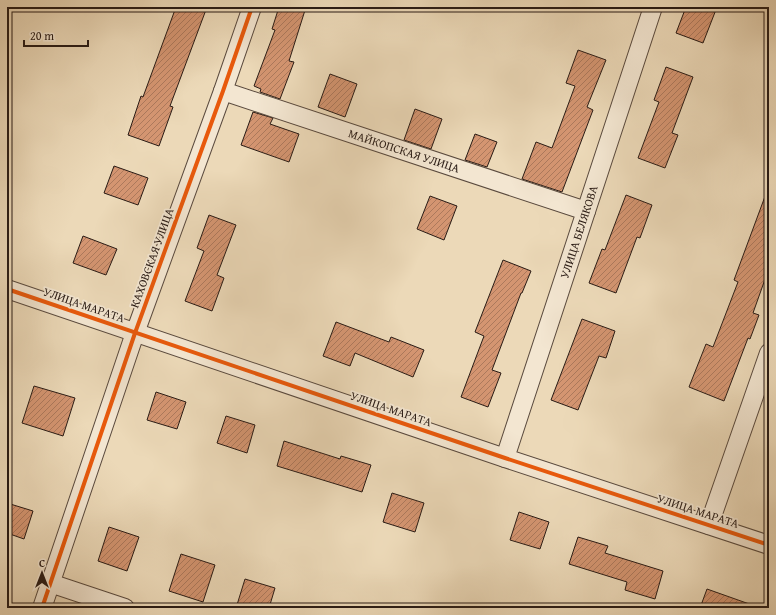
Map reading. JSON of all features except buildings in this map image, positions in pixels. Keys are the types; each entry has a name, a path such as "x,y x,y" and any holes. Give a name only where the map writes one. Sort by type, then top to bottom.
{"street":[{"name":"КАХОВСКАЯ УЛИЦА","path":"42,608 135,333 252,7"},
{"name":"УЛИЦА БЕЛЯКОВА","path":"505,458 653,7"},
{"name":"МАЙКОПСКАЯ УЛИЦА","path":"223,91 586,211"},
{"name":"УЛИЦА МАРАТА","path":"7,289 505,458 769,545"},
{"path":"709,525 769,353"},
{"path":"50,582 125,608"}],"cycle path":[{"path":"42,608 135,333 252,7"},
{"path":"7,289 505,458 769,545"}]}
